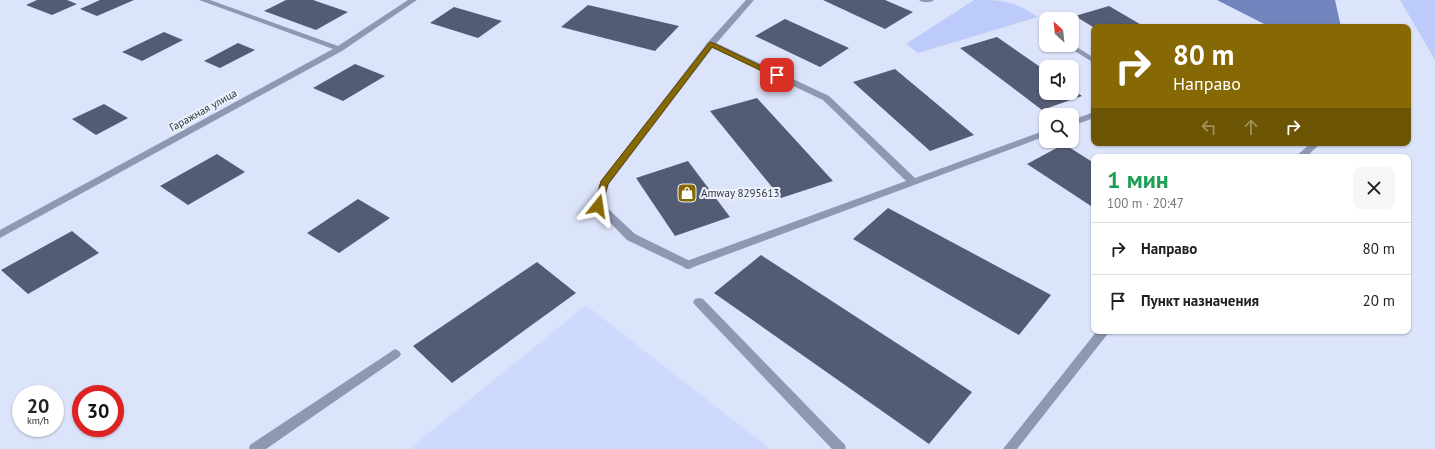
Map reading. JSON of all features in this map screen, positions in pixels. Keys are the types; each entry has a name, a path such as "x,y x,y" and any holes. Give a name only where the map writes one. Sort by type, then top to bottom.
{"street":[{"path":"203,0 339,49"},
{"name":"Гаражная улица","path":"0,234 339,49 413,0"},
{"path":"750,0 711,44 604,183 598,206 631,236 688,264 1039,136"},
{"path":"923,0 930,0"},
{"path":"711,44 826,98 913,182"},
{"path":"1079,51 1091,59"},
{"path":"1079,120 1091,116"},
{"path":"1304,154 1313,146"},
{"path":"699,302 840,449"},
{"path":"1009,449 1102,334"},
{"path":"255,449 395,354"}],"shaded area":[{"path":"974,0 1008,2 1021,7 1038,17 918,53 906,44"},
{"path":"1217,0 1335,0 1340,24 1264,24"},
{"path":"1400,0 1435,0 1435,60"},
{"path":"586,305 770,449 409,449"}],"building":[{"path":"37,0 67,0 77,4 52,15 26,5"},
{"path":"100,0 134,0 97,16 80,9"},
{"path":"286,0 313,0 348,12 316,30 264,11"},
{"path":"823,0 885,0 913,12 885,29"},
{"path":"588,5 679,26 655,51 561,27"},
{"path":"1109,6 1140,24 1091,24 1091,26 1079,18 1079,15"},
{"path":"454,7 502,21 478,38 430,23"},
{"path":"785,19 849,48 820,67 755,36"},
{"path":"164,32 183,40 142,61 122,52"},
{"path":"997,37 1039,66 1039,100 1071,100 1048,108 1039,108 960,48"},
{"path":"238,43 255,50 220,68 204,61"},
{"path":"355,64 385,76 343,101 313,88"},
{"path":"895,69 974,135 930,151 853,82"},
{"path":"757,98 833,181 781,198 710,111"},
{"path":"104,104 128,118 96,135 72,119"},
{"path":"1057,148 1070,148 1091,161 1091,206 1027,164"},
{"path":"217,154 245,172 188,205 160,186"},
{"path":"688,161 730,217 675,236 636,178"},
{"path":"358,199 390,218 339,253 307,233"},
{"path":"888,208 1051,295 1019,335 853,239"},
{"path":"72,231 99,253 28,294 1,270"},
{"path":"761,255 972,392 929,444 714,293"},
{"path":"537,262 576,293 452,383 413,346"}],"place":[{"name":"Amway 8295613","path":"687,193"}],"route":[{"path":"598,206 604,183 711,44 777,75"}]}
